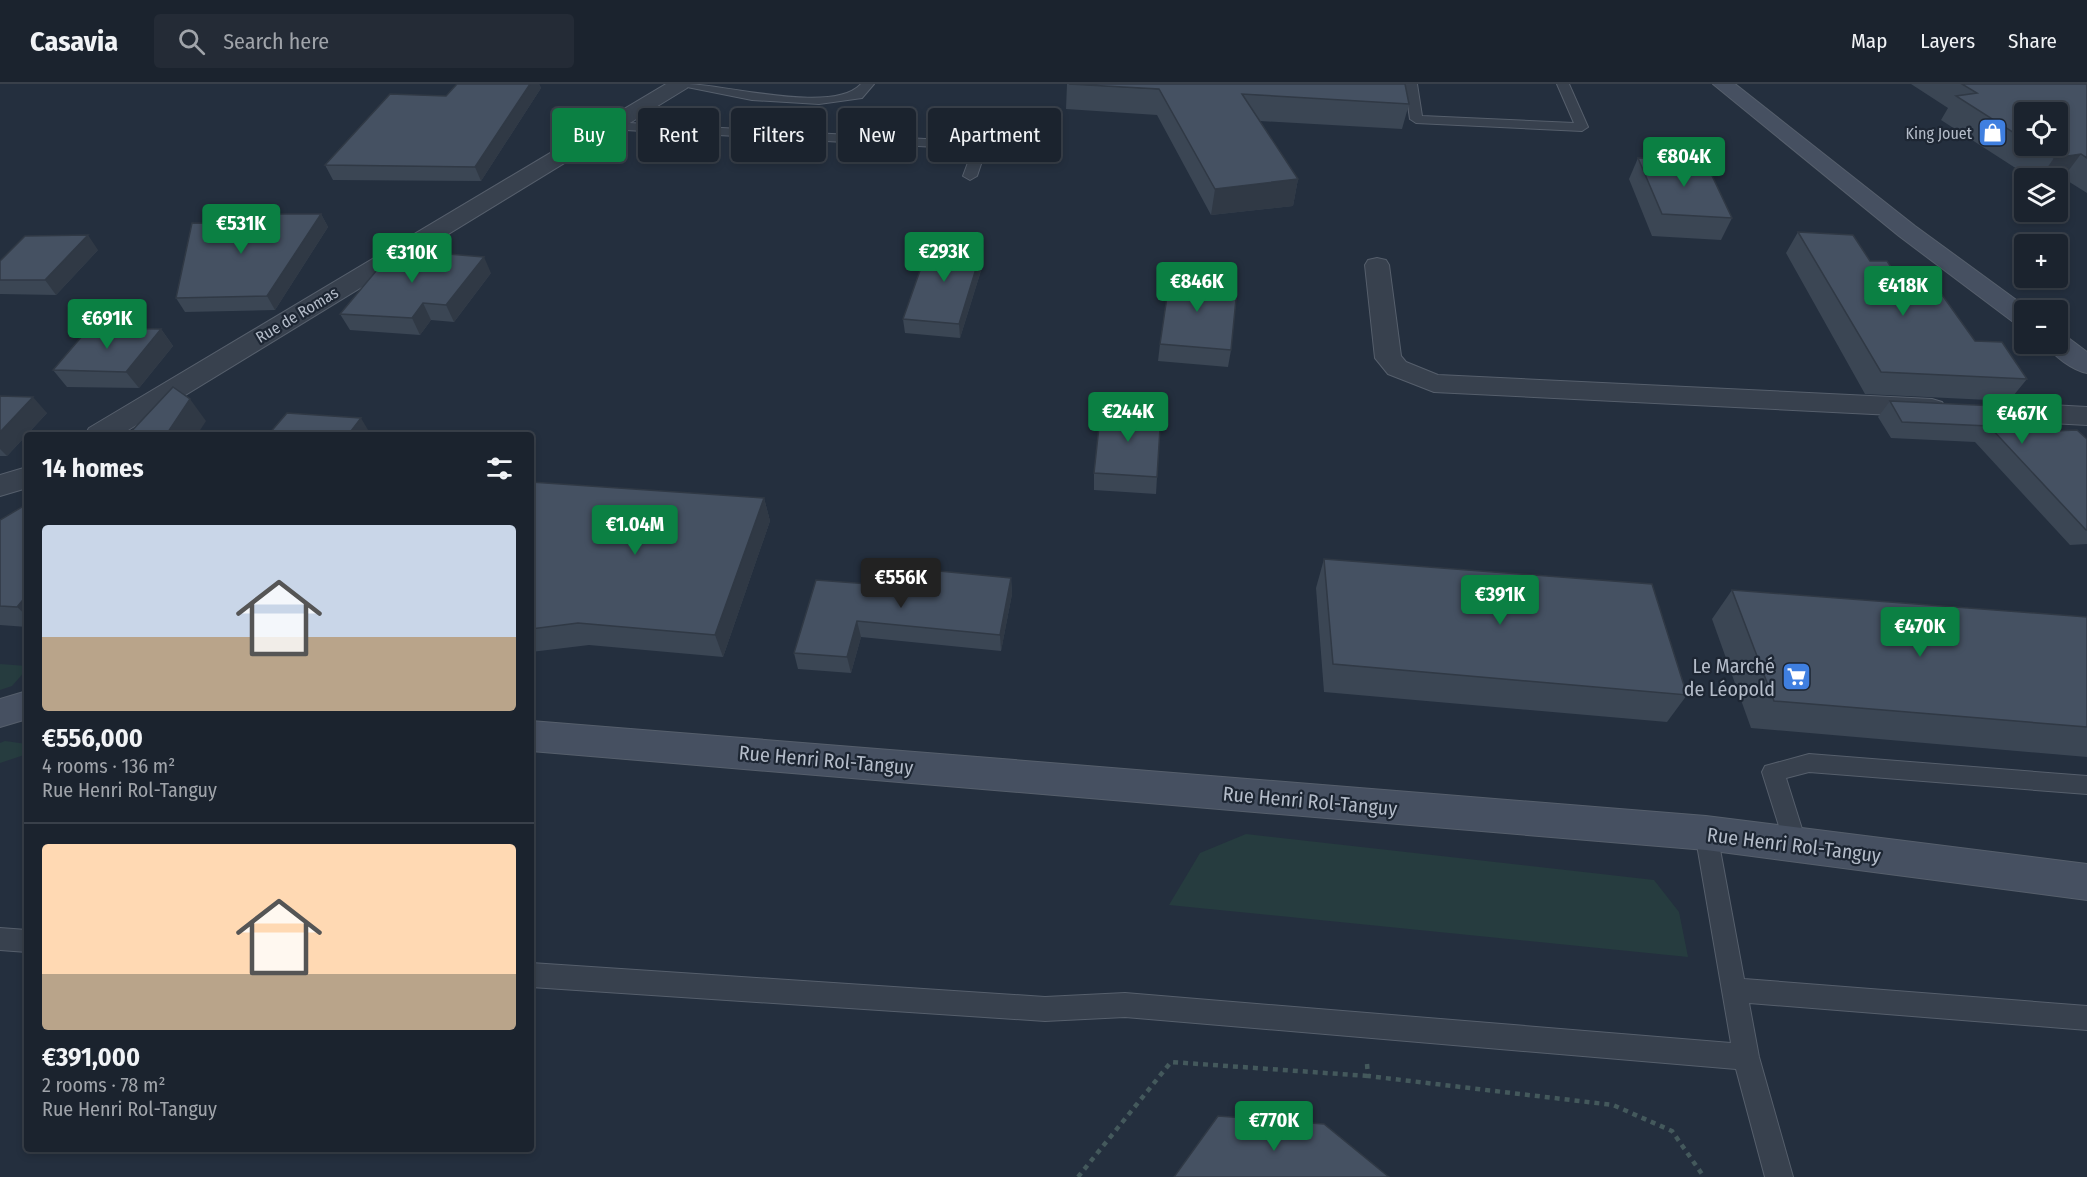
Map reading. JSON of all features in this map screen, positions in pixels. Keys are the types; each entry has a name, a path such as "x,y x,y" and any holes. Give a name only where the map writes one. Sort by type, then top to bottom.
{"street":[{"name":"Rue de Romas","path":"626,117 680,84"},
{"path":"1723,84 1907,231 2014,311"},
{"name":"Rue de Romas","path":"104,432 552,162"},
{"path":"1377,265 1388,358 1396,368 1434,383 2087,416"},
{"path":"2068,351 2087,365"},
{"path":"0,486 24,478"},
{"path":"0,713 24,706"},
{"name":"Rue Henri Rol-Tanguy","path":"534,736 1706,833 2087,882"}],"lane":[{"path":"691,84 722,93 823,100 858,95 868,84"},
{"path":"1411,84 1416,119 1582,128 1563,84"},
{"path":"626,127 981,146 970,176"},
{"path":"1796,845 1773,772 1809,763 2087,785"},
{"path":"1706,833 1746,1057 1779,1177"},
{"path":"0,939 24,941"},
{"path":"534,975 1045,1008 1125,1005 1746,1057"},
{"path":"1734,990 2087,1018"}],"path":[{"path":"1365,1026 1368,1076"},
{"path":"1078,1177 1171,1062 1368,1076 1613,1105 1672,1131 1704,1177"}],"green space":[{"path":"0,664 24,666 24,672 12,686 0,690"},
{"path":"5,741 24,744 24,755 0,763 0,743"},
{"path":"1246,834 1654,880 1679,912 1688,957 1169,905 1200,853"}],"building":[{"path":"457,84 530,84 475,167 325,165 390,94 446,96"},
{"path":"1069,84 1405,84 1409,104 1242,94 1298,179 1215,189 1159,89"},
{"path":"1962,84 2087,84 2087,158 2081,154 2068,156 2068,102 2014,102 2014,133 1956,96 1977,93"},
{"path":"1638,158 1705,161 1732,218 1662,214"},
{"path":"255,214 321,214 267,296 176,298 192,223 248,224"},
{"path":"1798,232 1853,235 1870,261 1887,261 1906,290 1940,292 1975,341 2002,342 2027,379 1881,372"},
{"path":"88,235 45,280 0,280 0,261 25,236"},
{"path":"930,242 983,246 959,324 903,319"},
{"path":"400,250 484,257 446,305 423,303 412,318 340,314 387,258"},
{"path":"1171,270 1218,275 1215,297 1236,299 1231,350 1160,344"},
{"path":"89,328 161,329 126,372 53,370"},
{"path":"173,387 190,399 168,432 131,432"},
{"path":"0,396 33,397 0,432"},
{"path":"1890,401 2038,408 2054,431 2077,430 2087,439 2087,530 1989,426 1902,422"},
{"path":"1101,408 1161,412 1157,477 1094,473"},
{"path":"287,413 361,418 350,432 271,432"},
{"path":"534,482 764,498 715,635 578,623 534,629"},
{"path":"24,506 24,599 17,607 0,606 0,520"},
{"path":"1324,559 1652,584 1687,695 1333,664"},
{"path":"939,571 1011,578 1000,635 857,621 847,657 794,653 816,580 935,589"},
{"path":"1732,590 2087,617 2087,727 1774,701"},
{"path":"1218,1116 1324,1124 1389,1177 1174,1177"}],"place":[{"name":"King Jouet","path":"1993,133"},
{"name":"Le Marché de Léopold","path":"1796,677"}]}
